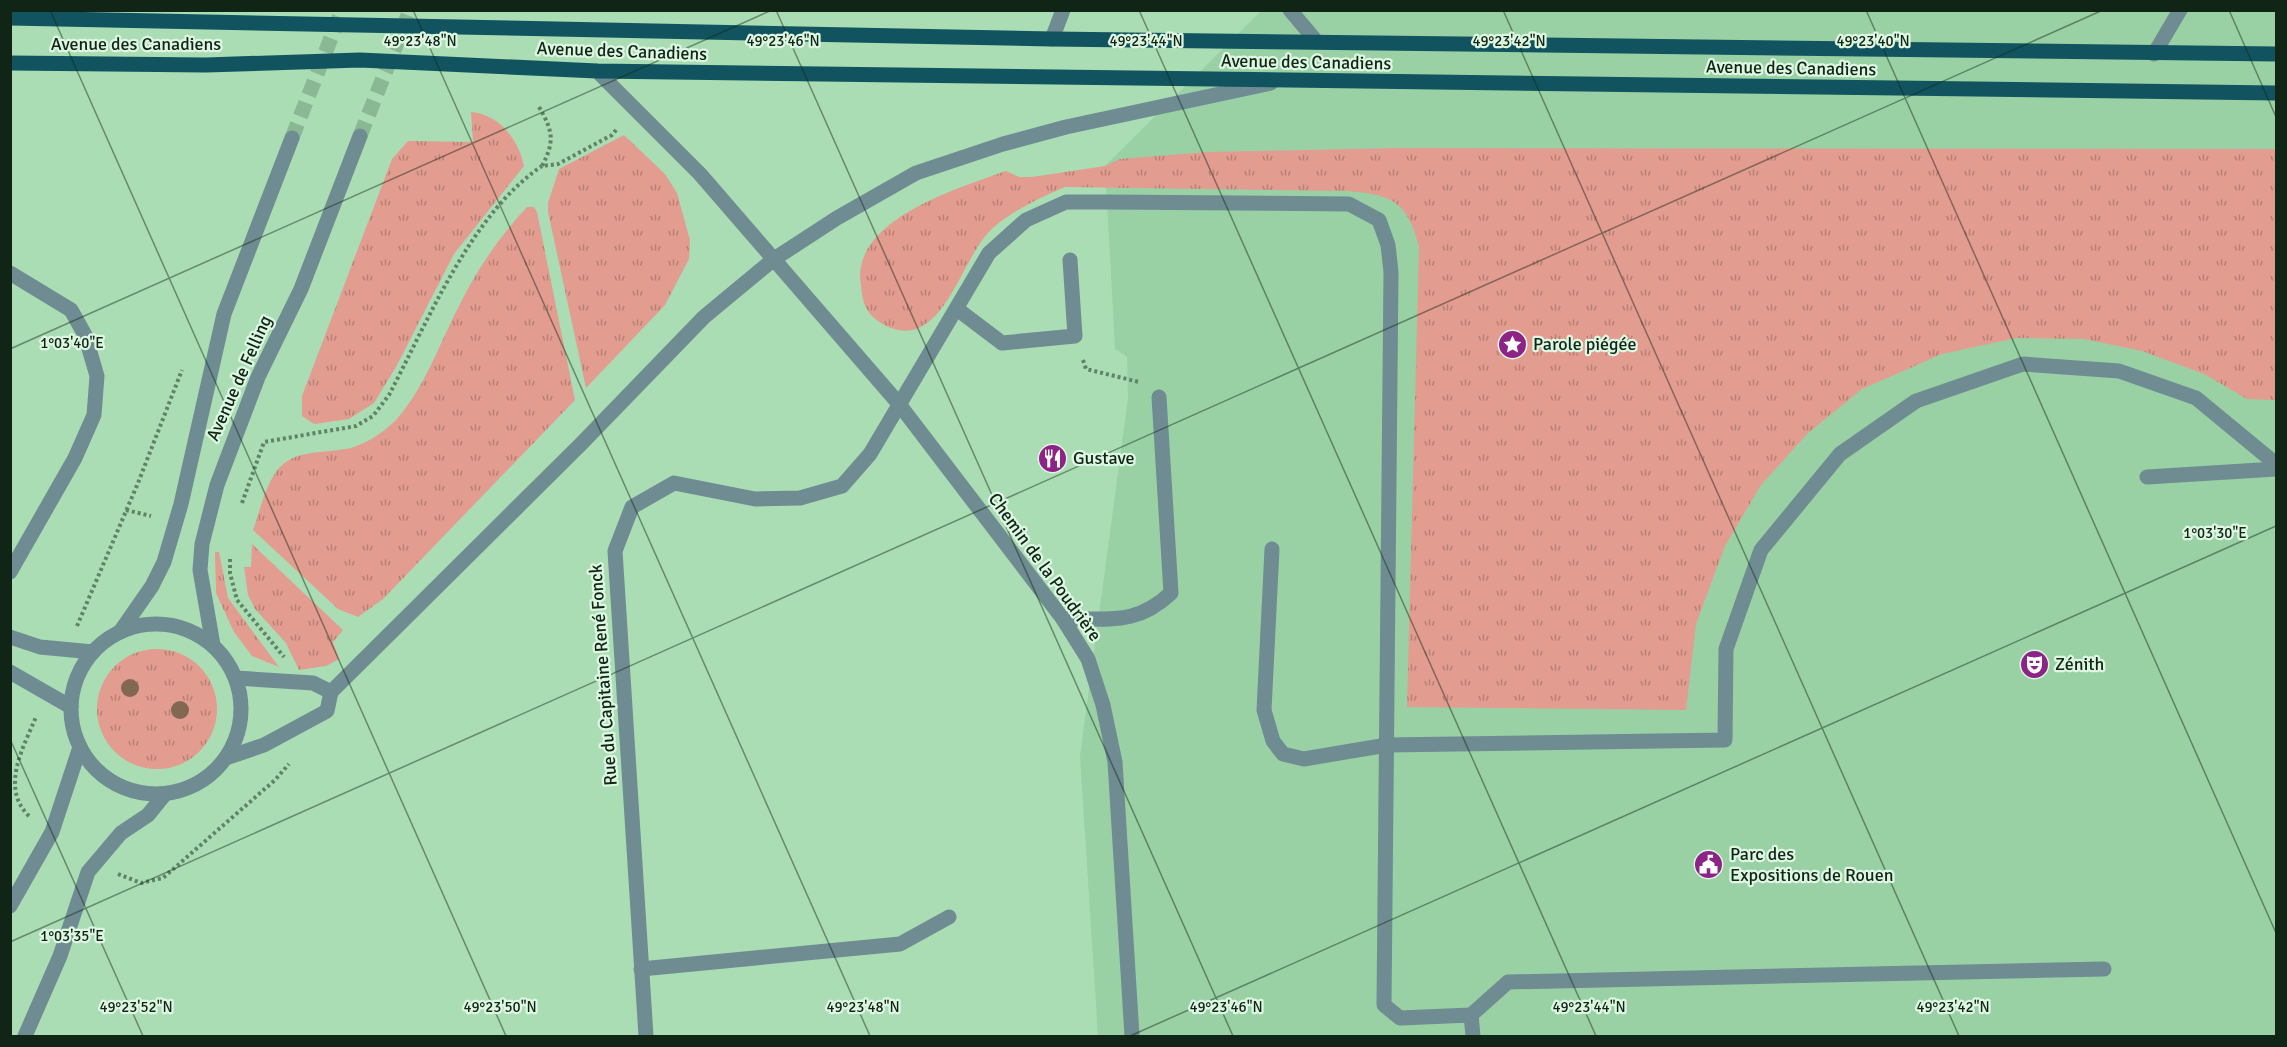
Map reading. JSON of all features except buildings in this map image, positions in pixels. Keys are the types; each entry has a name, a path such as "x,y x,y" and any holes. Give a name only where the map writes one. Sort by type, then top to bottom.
{"main road":[{"name":"Avenue des Canadiens","path":"10,18 1052,39 2277,54"},
{"name":"Avenue des Canadiens","path":"10,63 206,65 360,60 597,71 2277,93"}],"street":[{"path":"1052,39 1063,10"},
{"path":"1290,10 1317,42"},
{"path":"2154,54 2180,10"},
{"name":"Chemin de la Poudrière","path":"597,71 700,174 899,404 1063,619 1088,658 1103,705 1115,762 1132,1036"},
{"path":"226,758 264,745 327,711 332,692 581,444 705,316 774,259 837,218 916,173 1066,127 1276,81"},
{"name":"Avenue de Felling","path":"213,645 200,570 202,544 217,485 258,377 301,289 360,136"},
{"name":"Avenue de Felling","path":"120,632 152,586 164,562 181,504 224,314 292,138"},
{"name":"Rue du Capitaine René Fonck","path":"646,1036 615,550 632,507 674,483 755,499 800,498 842,486 870,454 990,253 1026,220 1066,202 1349,204 1379,220 1388,245 1391,272 1384,1005 1401,1018 1471,1015"},
{"path":"957,309 1002,343 1076,336 1070,260"},
{"path":"10,273 71,310 85,335 97,376 94,415 75,458 10,572"},
{"path":"1272,549 1264,710 1273,741 1283,754 1304,759 1387,745 1725,740 1726,649 1761,550 1840,454 1916,401 2023,364 2119,371 2196,398 2277,464"},
{"path":"1063,619 1132,618 1154,608 1171,592 1159,397"},
{"path":"2147,477 2277,469"},
{"path":"161,624 189,631 213,645 236,678 240,694 240,728 226,758 217,770 193,787 165,794 139,793 115,784 95,768 80,747 71,707 77,677 93,652 120,632 133,627 161,624"},
{"path":"10,637 40,647 93,652"},
{"path":"10,672 71,707"},
{"path":"236,678 313,683 332,692"},
{"path":"10,906 52,832 80,747"},
{"path":"25,1036 60,956 88,872 121,833 148,815 165,794"},
{"path":"641,969 900,944 950,917"},
{"path":"1473,1036 1471,1015 1508,982 2104,969"}],"path":[{"path":"240,508 264,442 356,426 373,416 389,395 477,235 510,194 542,166 552,143 551,132 539,107"},
{"path":"542,166 558,164 612,135 619,127"},
{"path":"1076,336 1086,369 1140,382 1159,397"},
{"path":"74,633 126,510 154,517"},
{"path":"230,554 230,573 237,600 286,660"},
{"path":"33,819 25,813 14,791 11,775 37,714"},
{"path":"117,873 141,884 163,878 275,780 291,760"}],"shaded area":[{"path":"1261,11 2276,11 2276,1036 1098,1036 1080,756 1128,398 1127,357 1115,349 1105,166"}],"green space":[{"path":"471,112 490,118 506,130 518,147 524,166 454,254 396,367 374,403 349,419 314,424 302,416 302,396 392,159 408,141 473,142"},
{"path":"624,135 665,174 677,193 690,240 689,259 665,305 586,388 548,212 548,203 559,169"},
{"path":"1399,148 2276,149 2276,400 2247,399 2204,374 2142,351 2084,339 2016,338 1942,354 1862,389 1808,433 1761,485 1725,546 1696,624 1686,710 1407,707 1419,247 1409,220 1396,203 1376,195 1347,191 1065,187 1019,209 994,227 974,252 948,300 926,324 907,331 891,328 872,316 864,302 861,286 862,263 872,243 889,225 936,197 1006,171 1019,177 1032,177 1105,166 1120,159 1207,152"},
{"path":"527,207 534,207 537,212 575,400 383,599 358,617 338,609 253,530 271,481 275,473 287,461 305,454 354,447 376,436 396,420 423,380 472,281 498,242"},
{"path":"252,544 343,630 333,642 339,659 326,666 299,670 286,643 255,609 248,595 244,567 251,567"},
{"path":"215,552 219,552 228,598 279,667 252,656 234,632 216,593"},
{"path":"157,649 180,653 199,667 213,686 217,709 213,732 199,751 180,765 157,769 134,765 115,751 101,732 97,709 101,686 115,667 134,653"}],"tunnel":[{"path":"292,138 342,10"},
{"path":"360,136 410,10"}],"place":[{"name":"Parole piégée","path":"1512,344"},
{"name":"Gustave","path":"1052,458"},
{"name":"Zénith","path":"2034,664"},
{"name":"Parc des Expositions de Rouen","path":"1709,864"}]}
